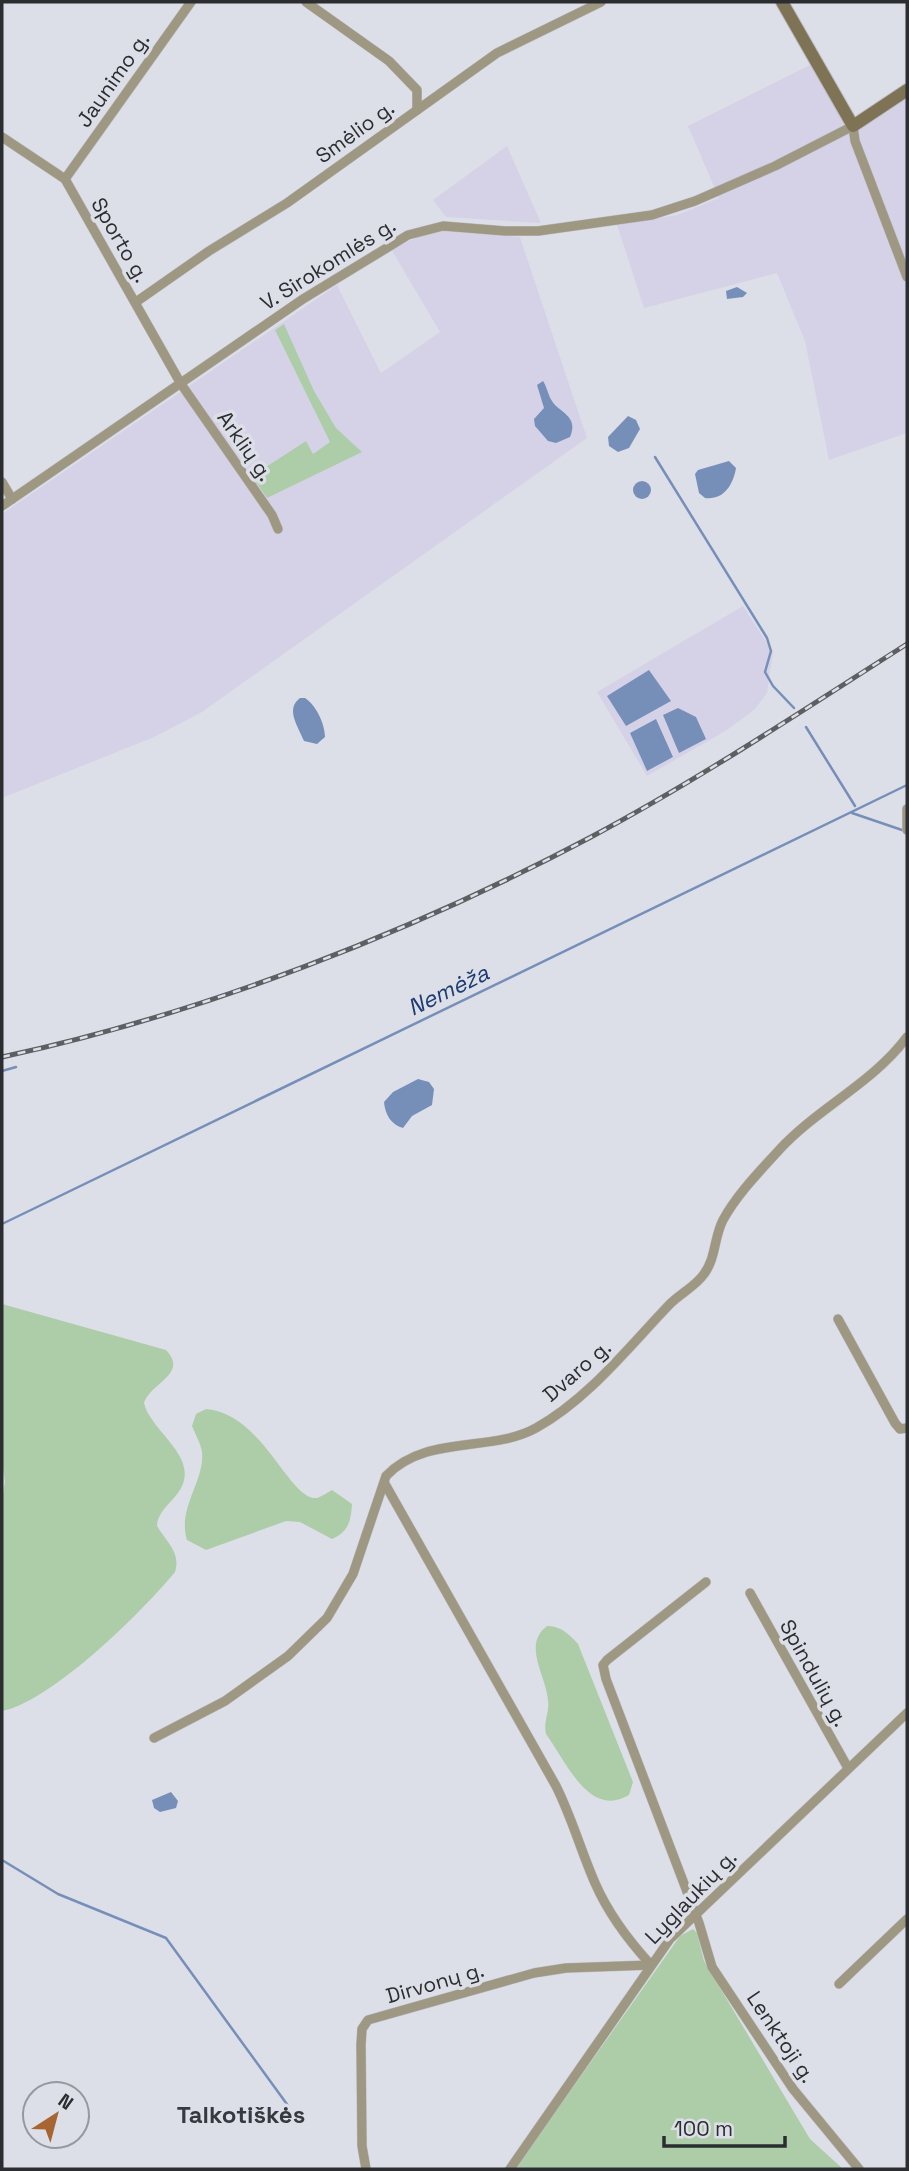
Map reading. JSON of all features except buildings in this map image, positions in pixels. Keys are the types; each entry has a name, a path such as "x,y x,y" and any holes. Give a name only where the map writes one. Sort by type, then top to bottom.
{"main road":[{"path":"782,2 853,126"},
{"name":"V. Sirokomlės g.","path":"853,126 907,90"}],"street":[{"name":"Jaunimo g.","path":"65,179 191,2"},
{"path":"306,2 389,61 417,90 433,97"},
{"name":"Smėlio g.","path":"136,302 209,251 287,203 497,53 601,2"},
{"path":"417,90 417,110"},
{"path":"853,126 855,141 907,277"},
{"name":"V. Sirokomlės g.","path":"2,506 314,292 408,235 443,226 538,230 652,215 695,201 775,166 853,126"},
{"name":"Sporto g.","path":"2,137 65,179 181,384"},
{"name":"Arklių g.","path":"181,384 272,515 278,529"},
{"path":"2,482 12,499"},
{"path":"907,809 907,830"},
{"name":"Dvaro g.","path":"154,1738 197,1717 255,1680 288,1656 327,1618 353,1574 386,1476 393,1469 428,1452 535,1429 565,1407 705,1274 712,1261 717,1233 724,1219 779,1151 888,1059 907,1037"},
{"path":"838,1319 895,1423 900,1429 907,1429"},
{"path":"385,1484 556,1786 575,1824 595,1884 627,1936 651,1965"},
{"name":"Lenktoji g.","path":"706,1582 603,1665 712,1967 793,2088 859,2169"},
{"name":"Spindulių g.","path":"750,1593 848,1768"},
{"name":"Lyglaukių g.","path":"510,2169 670,1939 907,1713"},
{"path":"839,1984 907,1919"},
{"name":"Dirvonų g.","path":"365,2164 361,2045 362,2029 368,2020 534,1973 566,1968 651,1965"}],"shaded area":[{"path":"814,63 851,131 907,97 907,433 829,460 805,341 777,273 644,308 617,225 677,215 719,198 688,126"},
{"path":"507,146 541,223 446,217 433,200"},
{"path":"444,231 520,237 587,438 202,712 154,737 2,798 2,514 337,285 381,373 440,332 391,249 423,235"},
{"path":"743,606 773,652 767,693 755,709 727,730 647,776 597,692"}],"green space":[{"path":"284,324 314,391 336,428 362,452 267,498 252,476 306,441 313,454 330,442 275,330"},
{"path":"2,1304 166,1350 172,1358 171,1372 144,1403 154,1422 176,1450 185,1470 182,1487 161,1513 157,1526 175,1553 175,1572 119,1631 70,1674 22,1704 2,1711 2,1499 5,1482 2,1462"},
{"path":"206,1409 226,1414 244,1425 296,1486 307,1495 317,1498 332,1490 352,1504 345,1530 332,1539 300,1522 286,1521 206,1550 187,1540 185,1528 188,1506 202,1463 201,1449 192,1426 196,1414"},
{"path":"547,1626 564,1631 578,1644 633,1782 629,1795 615,1800 602,1799 590,1793 580,1784 546,1734 548,1700 537,1661 536,1642"},
{"path":"693,1929 697,1933 704,1961 810,2139 843,2169 515,2169 680,1936"}],"water":[{"path":"737,287 747,293 743,297 727,299 726,291"},
{"path":"543,381 552,401 567,415 572,424 570,437 556,443 548,441 535,426 534,419 544,408 537,385"},
{"path":"628,416 636,420 640,429 629,448 618,452 609,446 608,437"},
{"path":"729,461 736,468 730,485 717,497 705,498 699,493 695,474 698,470"},
{"path":"642,481 648,484 651,490 648,496 642,499 636,496 633,490 636,484"},
{"path":"649,670 671,701 626,726 607,696"},
{"path":"300,698 309,701 322,721 325,737 317,744 304,741 296,724 293,707"},
{"path":"678,708 696,717 706,739 679,753 663,715"},
{"path":"656,719 673,757 647,771 630,733"},
{"path":"418,1079 429,1082 434,1089 432,1105 412,1116 403,1128 399,1127 389,1118 384,1102 393,1092"},
{"path":"171,1792 178,1801 176,1808 160,1812 154,1808 152,1800"}],"waterway":[{"path":"655,457 767,638 771,651 765,672 773,686 794,708"},
{"path":"806,727 855,806"},
{"name":"Nemėža","path":"2,1224 907,785"},
{"path":"852,813 902,830"},
{"path":"2,1071 16,1067"},
{"path":"2,1860 58,1894 166,1938 289,2107"}],"railway":[{"path":"2,1057 153,1018 229,994 304,967 451,906 632,815 751,744 907,644"}],"district":[{"name":"Talkotiškės","path":"241,2115"}]}
